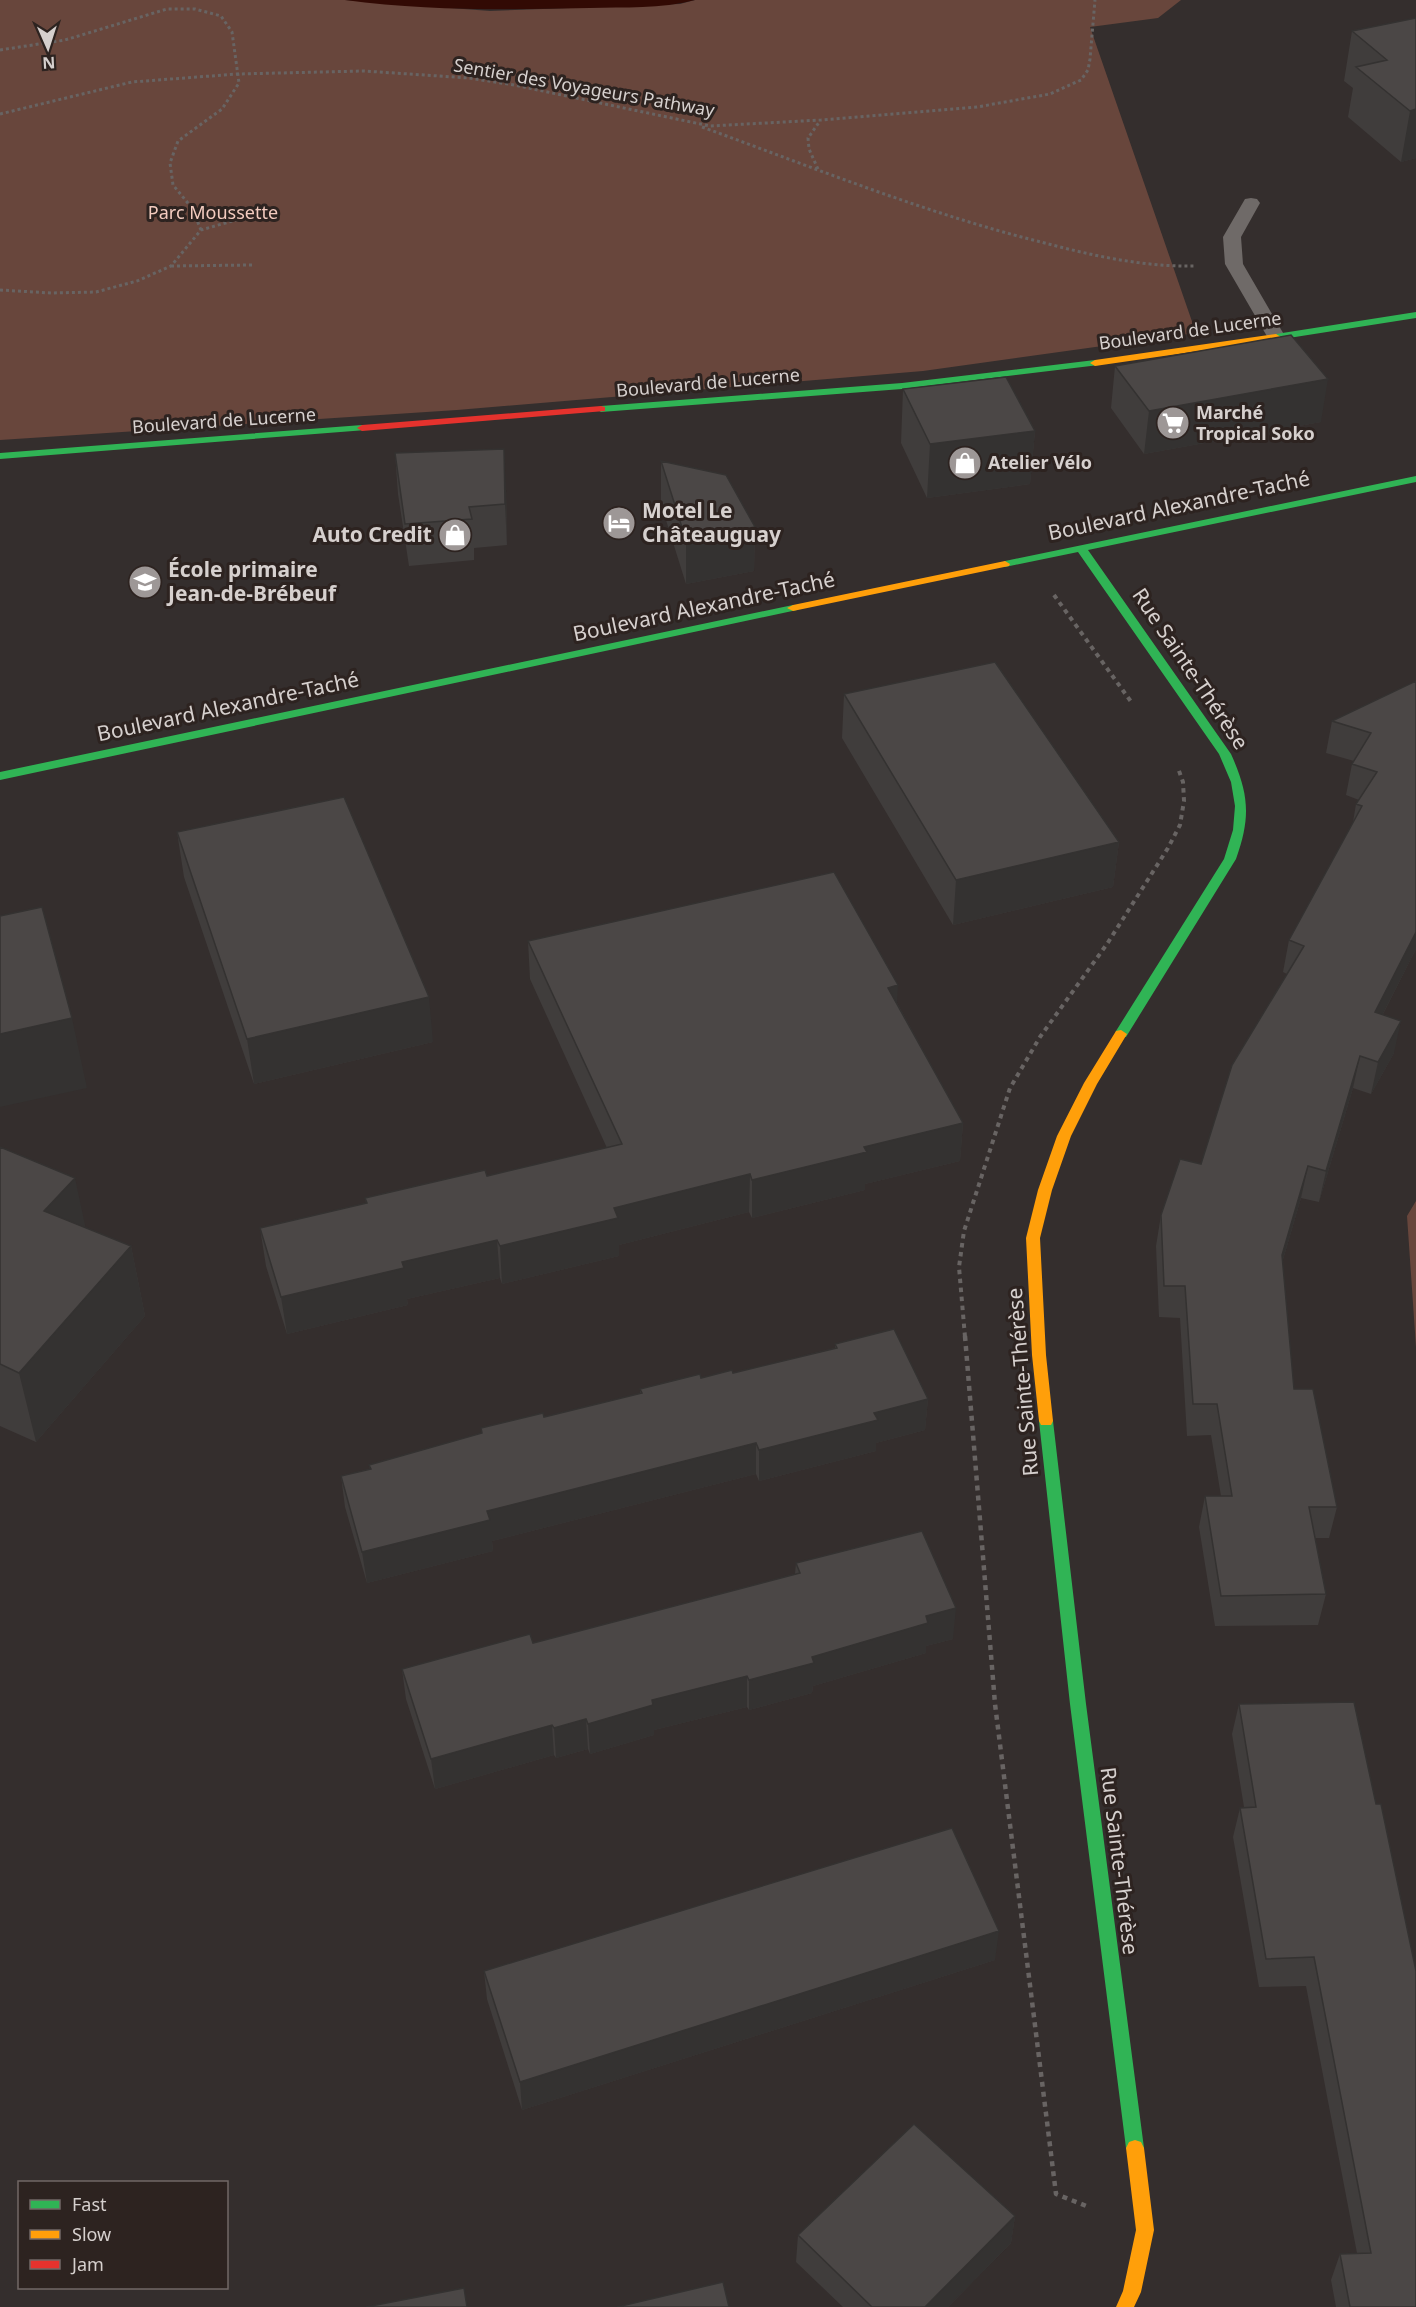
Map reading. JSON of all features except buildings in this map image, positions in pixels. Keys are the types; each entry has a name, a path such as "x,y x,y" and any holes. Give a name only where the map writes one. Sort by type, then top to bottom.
{"street":[{"name":"Boulevard de Lucerne","path":"0,456 902,386 1277,338 1416,315"},
{"name":"Boulevard Alexandre-Taché","path":"0,776 1416,479"},
{"name":"Rue Sainte-Thérèse","path":"1081,548 1225,754 1238,780 1244,809 1241,834 1230,859 1091,1083 1064,1136 1045,1190 1033,1238 1039,1355 1076,1692 1145,2230 1132,2292 1125,2307"}],"lane":[{"path":"1251,203 1232,237 1234,264 1277,338"}],"path":[{"name":"Sentier des Voyageurs Pathway","path":"0,114 132,82 237,74 364,71 469,78 616,105 696,124 723,126 977,107 1050,94 1081,80 1088,70 1095,0"},
{"path":"0,50 65,40 167,9 195,9 221,16 232,32 238,83 222,109 178,141 170,163 173,185 192,208 201,230"},
{"path":"818,170 807,135 821,120"},
{"path":"696,124 909,204 987,229 1117,262 1172,267 1234,264"},
{"path":"171,266 201,230 267,211"},
{"path":"0,290 51,293 96,292 137,281 171,266 252,265"}],"green space":[{"name":"Parc Moussette","path":"0,0 345,0 490,11 680,4 695,0 1181,0 1158,18 1090,27 1196,333 923,371 457,410 0,440"},
{"path":"1416,1201 1416,1347 1407,1216"}],"shaded area":[{"path":"345,0 695,0 642,7 498,9 436,8"}],"traffic: fast":[{"path":"1276,337 1416,315"},
{"path":"601,409 902,386 1095,363"},
{"path":"0,456 362,428"},
{"path":"1005,564 1416,479"},
{"path":"1081,548 1225,754 1237,782 1241,806 1239,830 1230,859 1121,1034"},
{"path":"0,776 793,608"},
{"path":"1046,1421 1078,1704 1135,2148"}],"traffic: slow":[{"path":"1095,363 1276,337"},
{"path":"793,608 1005,564"},
{"path":"1046,1421 1039,1355 1033,1238 1045,1190 1064,1136 1091,1083 1121,1034"},
{"path":"1125,2307 1132,2292 1145,2230 1135,2148"}],"traffic: jam":[{"path":"362,428 601,409"}],"place":[{"name":"Marché Tropical Soko","path":"1173,423"},
{"name":"Atelier Vélo","path":"965,463"},
{"name":"Motel Le Châteauguay","path":"619,523"},
{"name":"Auto Credit","path":"455,535"},
{"name":"École primaire Jean-de-Brébeuf","path":"145,582"}]}
